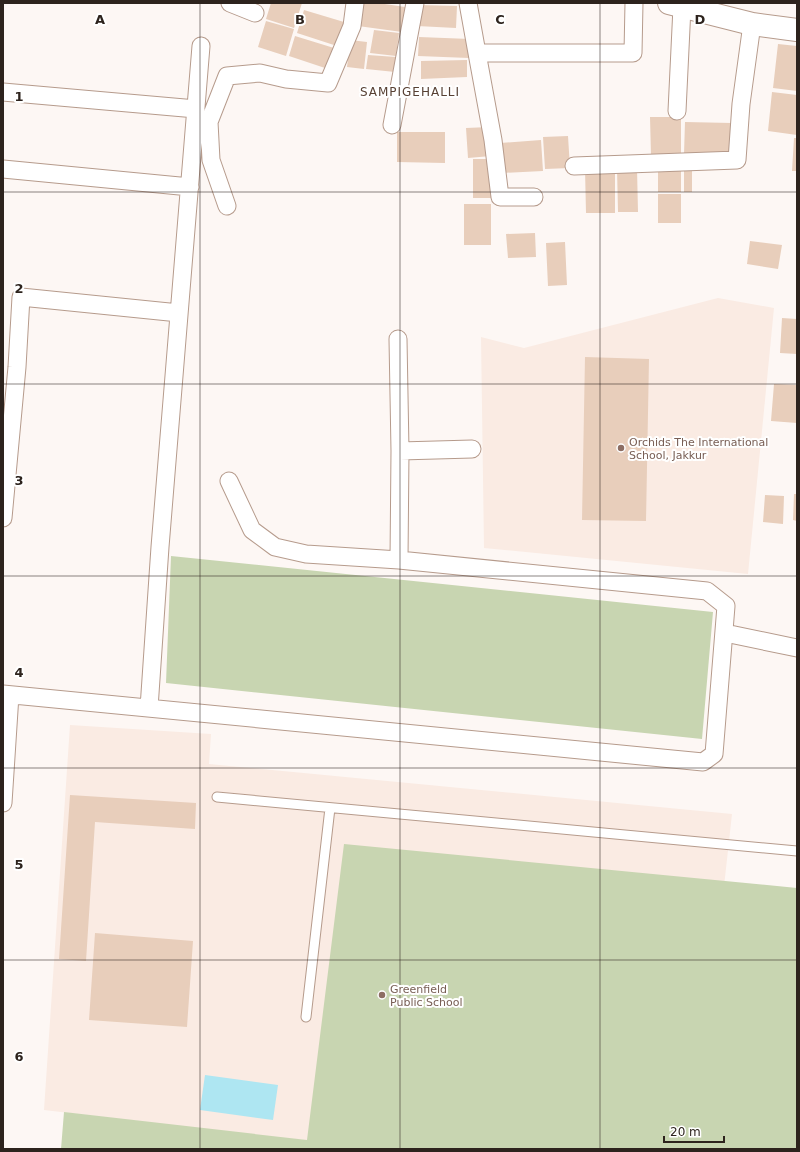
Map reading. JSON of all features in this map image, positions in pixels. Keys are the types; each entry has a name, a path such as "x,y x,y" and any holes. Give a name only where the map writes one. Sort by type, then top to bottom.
{"street":[{"path":"230,3 255,13"},
{"path":"226,206 210,160 209,122 227,76 260,73 286,79 328,83 352,26 355,3"},
{"path":"392,125 415,3"},
{"path":"468,3 493,140 500,198 534,197"},
{"path":"477,53 633,53 634,3"},
{"path":"678,111 676,5 752,24 797,30"},
{"path":"574,166 737,160 741,104 752,24"},
{"path":"149,708 160,547 201,46"},
{"path":"3,92 196,109"},
{"path":"3,169 190,186"},
{"path":"3,518 21,297 179,313"},
{"path":"398,339 400,451 399,560"},
{"path":"400,451 472,449"},
{"path":"3,803 7,694 703,762 714,754 726,606 707,592 399,560 306,554 275,547 252,530 229,481"},
{"path":"725,633 797,648"}],"lane":[{"path":"217,797 797,851"},
{"path":"306,1017 330,808"}],"shaded area":[{"name":"Orchids The International School, Jakkur","path":"718,298 774,308 748,574 484,548 481,337 524,348"},
{"name":"Greenfield Public School","path":"70,725 211,734 209,764 732,814 695,1149 409,1149 282,1138 44,1110"}],"green space":[{"path":"171,556 713,612 702,739 166,683"},
{"path":"344,844 797,888 797,1149 61,1149 64,1112 307,1140"}],"water":[{"path":"205,1075 278,1085 273,1120 200,1110"}],"building":[{"path":"271,3 302,3 294,28 266,19"},
{"path":"361,3 378,3 405,7 402,32 358,26"},
{"path":"418,5 457,6 456,28 417,26"},
{"path":"304,10 344,22 337,46 297,33"},
{"path":"266,21 294,29 286,56 258,47"},
{"path":"374,30 399,33 396,56 370,53"},
{"path":"295,36 334,48 328,69 289,56"},
{"path":"419,37 470,39 469,58 418,56"},
{"path":"350,40 367,42 364,69 347,67"},
{"path":"778,44 797,46 797,91 773,88"},
{"path":"368,55 396,57 395,72 366,69"},
{"path":"467,60 467,77 421,79 421,61"},
{"path":"772,92 797,95 797,135 768,131"},
{"path":"650,117 681,117 681,156 651,156"},
{"path":"685,122 732,123 732,154 684,154"},
{"path":"489,127 491,156 468,158 466,128"},
{"path":"397,132 445,132 445,163 397,162"},
{"path":"568,136 570,168 545,169 543,137"},
{"path":"794,138 797,138 797,171 792,171"},
{"path":"541,140 543,171 502,173 500,143"},
{"path":"473,159 490,159 491,198 473,198"},
{"path":"617,168 637,168 638,212 618,212"},
{"path":"684,168 692,169 692,192 684,192"},
{"path":"585,169 615,169 615,213 586,213"},
{"path":"658,169 681,169 681,192 658,192"},
{"path":"658,194 681,194 681,223 658,223"},
{"path":"464,204 491,204 491,245 464,245"},
{"path":"535,233 536,257 508,258 506,234"},
{"path":"750,241 782,245 778,269 747,264"},
{"path":"565,242 567,285 548,286 546,243"},
{"path":"782,318 797,319 797,354 780,353"},
{"path":"585,357 649,359 646,521 582,520"},
{"path":"774,384 797,385 797,423 771,421"},
{"path":"794,494 797,494 797,521 793,520"},
{"path":"765,495 784,496 783,524 763,522"},
{"path":"70,795 196,803 195,829 95,822 86,961 59,959"},
{"path":"95,933 193,941 187,1027 89,1020"}],"place":[{"name":"Orchids The International School, Jakkur","path":"621,448"},
{"name":"Greenfield Public School","path":"382,995"}],"district":[{"name":"SAMPIGEHALLI","path":"410,92"}]}
